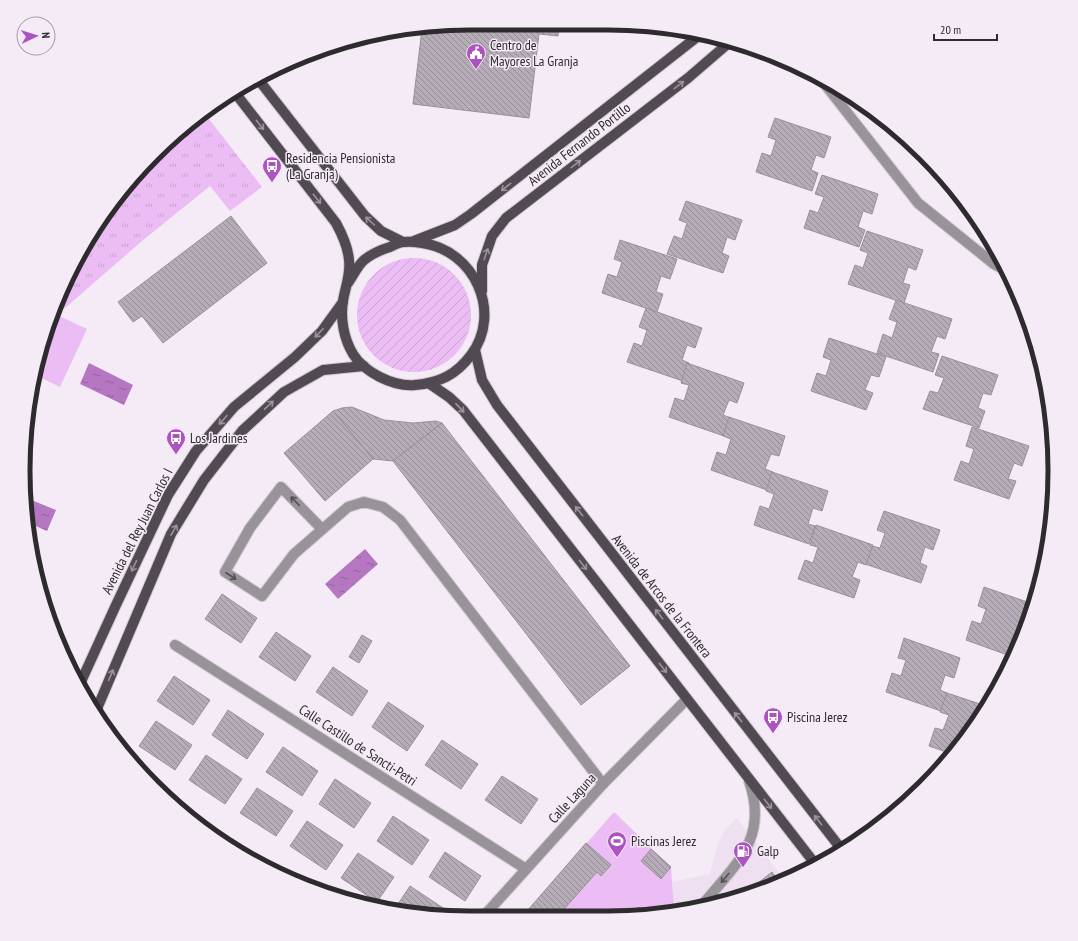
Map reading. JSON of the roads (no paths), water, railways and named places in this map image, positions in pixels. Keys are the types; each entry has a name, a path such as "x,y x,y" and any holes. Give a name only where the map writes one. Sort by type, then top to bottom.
{"main road":[{"name":"Avenida Fernando Portillo","path":"408,242 455,225 471,214 695,38"},
{"name":"Avenida Fernando Portillo","path":"482,292 482,265 492,236 506,218 688,78 725,46"},
{"path":"238,97 336,223 343,236 349,260 348,283 343,302 343,332 353,354 364,366 388,382 408,386 430,384 451,375 464,364 475,350 482,332 485,314 482,292 473,274 461,261 448,251 432,244 408,242 381,231 365,216 261,83"},
{"path":"348,283 363,262 376,252 408,242"},
{"name":"Avenida del Rey Juan Carlos I","path":"82,679 168,495 196,451 234,407 295,357 322,331 343,302"},
{"name":"Avenida de Arcos de la Frontera","path":"475,350 482,380 497,405 838,845"},
{"path":"98,706 171,534 204,480 242,431 284,392 323,370 364,366"},
{"path":"430,384 450,396 463,410 812,860"}],"street":[{"path":"829,90 918,202 998,266"},
{"path":"322,529 281,487 250,528 225,572 262,596 294,554 348,507 364,502 383,507 400,520 603,784"},
{"name":"Calle Castillo de Sancti-Petri","path":"176,645 526,869"},
{"name":"Calle Laguna","path":"488,911 603,784 687,699"},
{"path":"707,900 743,856 749,845 756,820 756,807 754,792 749,779"}],"water":[{"path":"89,363 133,385 124,405 80,384"},
{"path":"31,500 56,510 47,531 34,525"},
{"path":"365,549 378,564 338,599 325,584"}],"place":[{"name":"Centro de Mayores La Granja","path":"476,70"},
{"name":"Residencia Pensionista (La Granja)","path":"272,183"},
{"name":"Los Jardines","path":"176,455"},
{"name":"Piscina Jerez","path":"773,734"},
{"name":"Piscinas Jerez","path":"617,858"},
{"name":"Galp","path":"743,868"}]}
